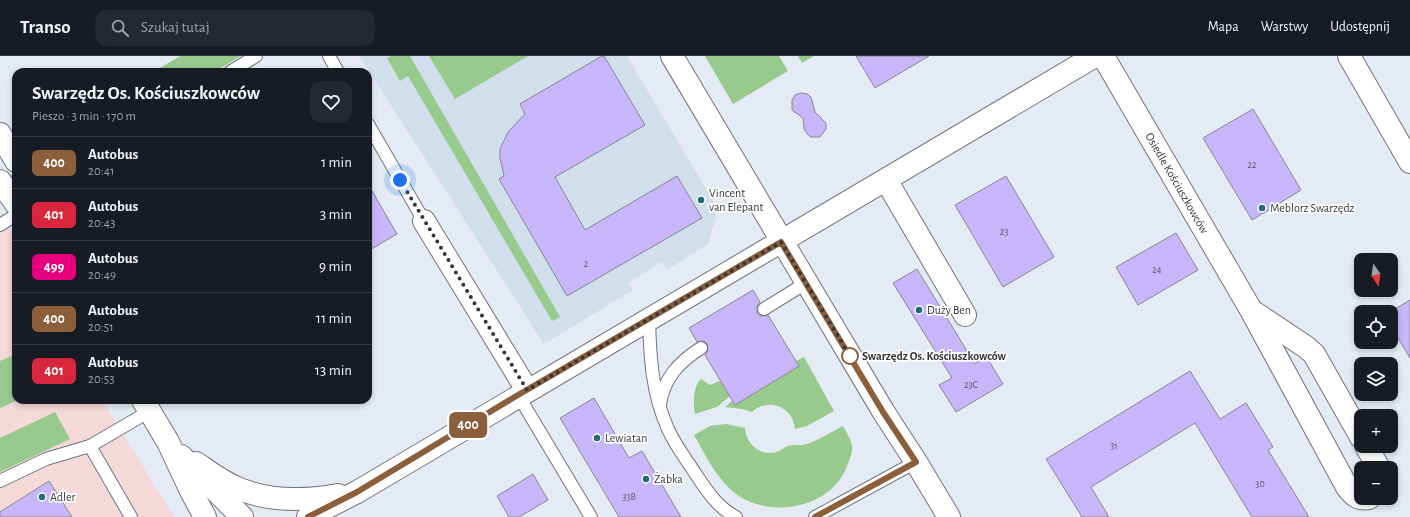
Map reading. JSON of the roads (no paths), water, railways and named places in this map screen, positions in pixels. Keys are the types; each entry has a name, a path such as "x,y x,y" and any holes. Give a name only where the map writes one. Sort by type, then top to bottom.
{"street":[{"path":"672,56 883,412 916,462 949,517"},
{"path":"308,517 357,492 523,392 781,242 1095,56"},
{"name":"Osiedle Kościuszkowców","path":"1102,56 1251,310 1347,487 1354,496"},
{"path":"1349,56 1410,162"},
{"path":"0,134 12,154"},
{"path":"886,180 966,315"},
{"path":"0,181 12,198"},
{"path":"424,221 523,392"},
{"name":"Osiedle Kościuszkowców","path":"1251,310 1314,354 1354,425"},
{"path":"146,405 168,442 205,517"},
{"path":"168,442 219,479 235,488 253,494 300,500 316,499 357,492"},
{"path":"168,442 216,493 242,517"},
{"path":"336,517 357,492"}],"lane":[{"path":"236,68 256,56"},
{"path":"328,56 336,68"},
{"path":"372,131 424,221"},
{"path":"0,225 12,218"},
{"path":"764,309 806,283"},
{"path":"649,319 651,364 660,407 672,437 705,488 723,509 736,517"},
{"path":"660,407 664,389 674,370 687,356 700,348"},
{"path":"523,392 591,517"},
{"path":"0,481 46,459 90,446 146,405"},
{"path":"90,446 130,517"},
{"path":"815,517 916,462"}],"place":[{"name":"Vincent van Elepant","path":"701,200"},
{"name":"Meblorz Swarzędz","path":"1262,208"},
{"name":"Duży Ben","path":"919,310"},
{"name":"Swarzędz Os. Kościuszkowców","path":"850,356"},
{"name":"Lewiatan","path":"597,438"},
{"name":"Żabka","path":"646,479"},
{"name":"Adler","path":"42,497"}]}
